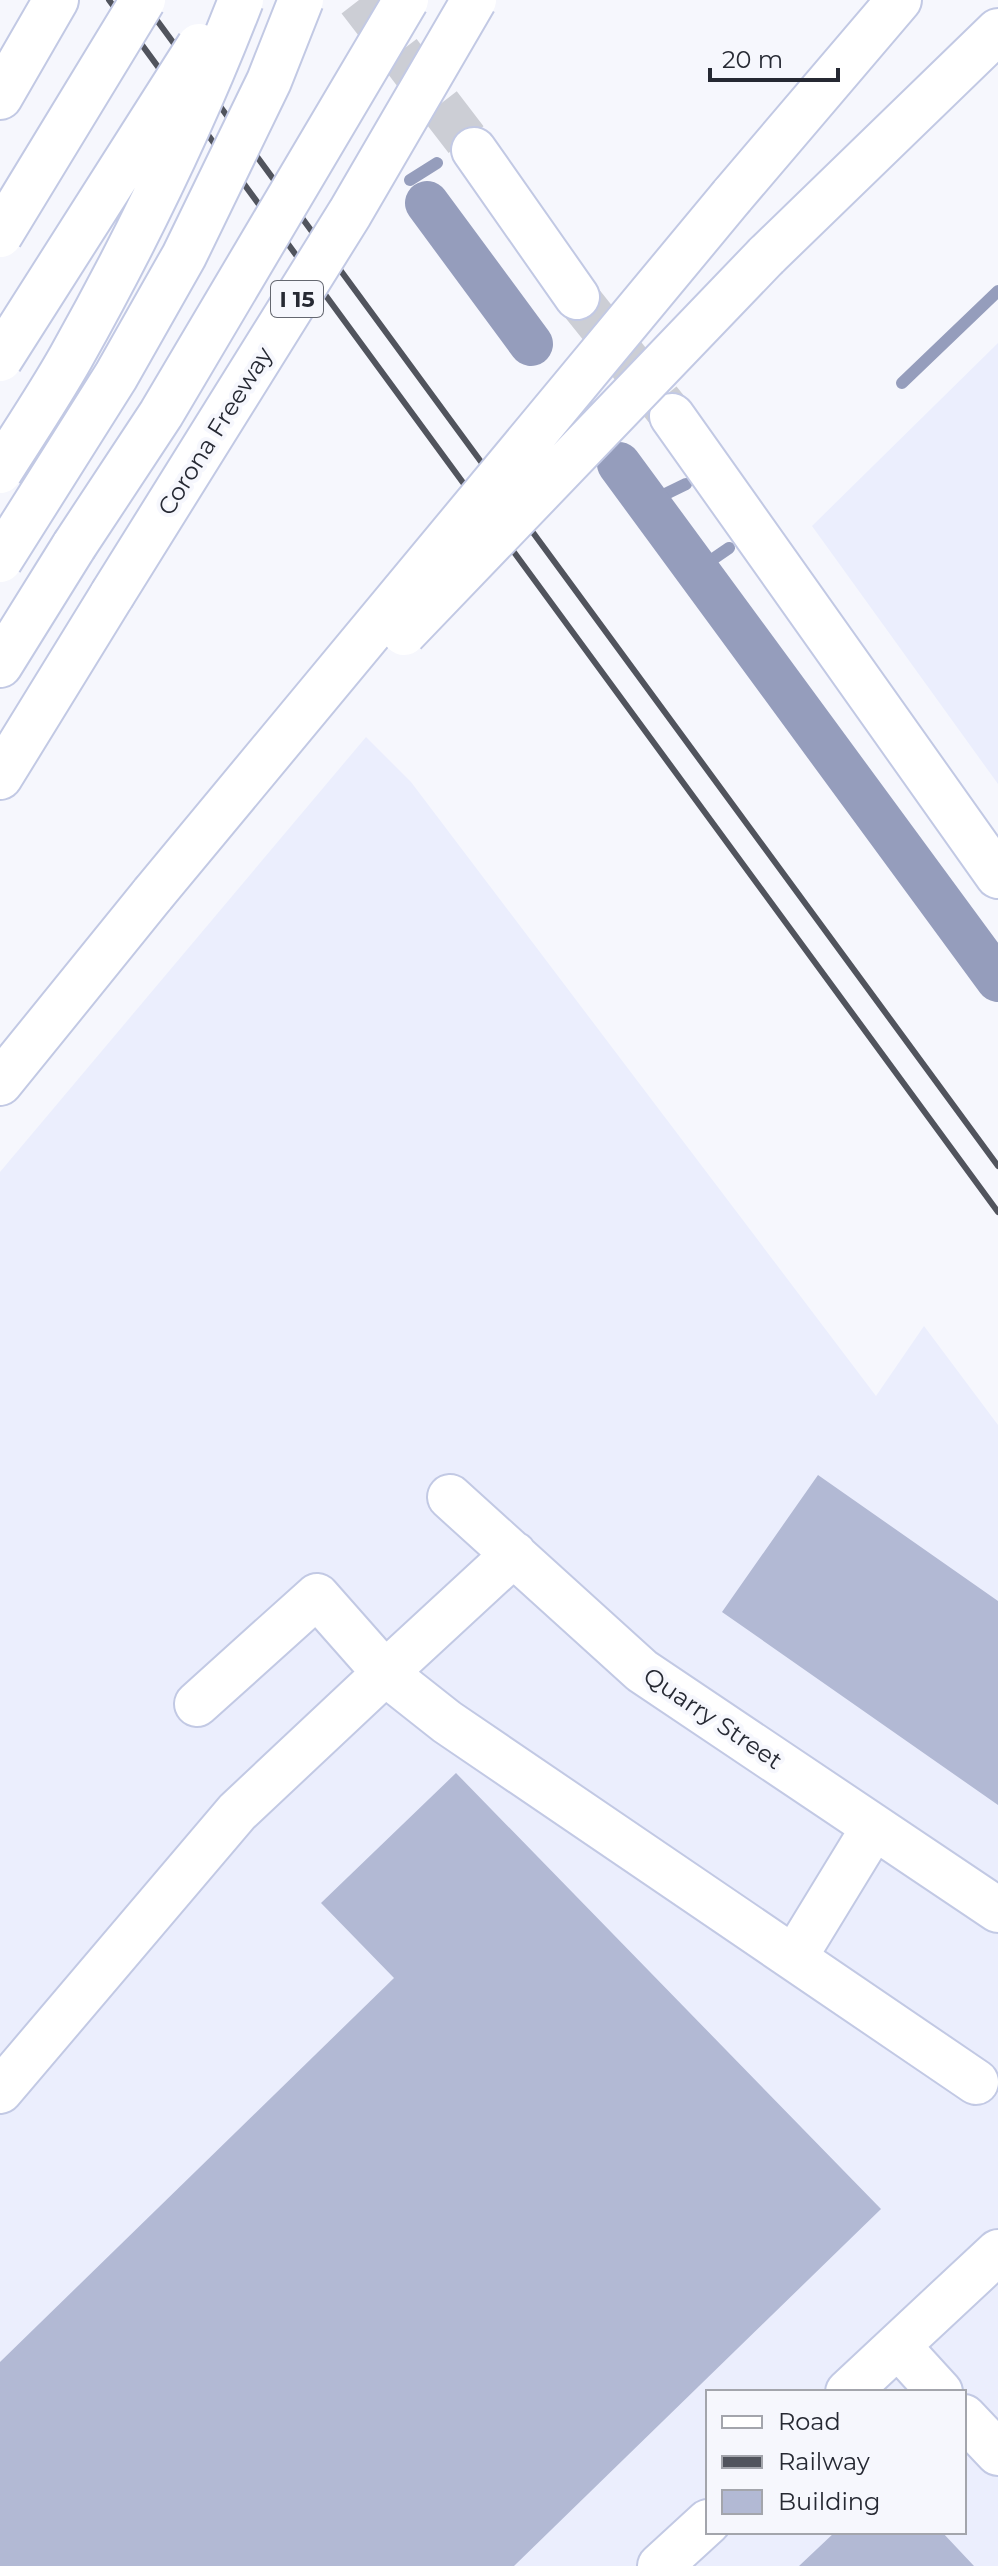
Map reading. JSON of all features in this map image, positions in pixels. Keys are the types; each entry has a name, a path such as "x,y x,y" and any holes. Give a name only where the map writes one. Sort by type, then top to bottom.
{"main road":[{"path":"0,97 56,0"},
{"path":"0,235 143,0"},
{"path":"0,359 228,0"},
{"path":"0,471 70,359 144,220 226,40 241,0"},
{"path":"0,560 116,376 184,256 269,81 301,0"},
{"path":"0,665 161,414 406,0"},
{"name":"Corona Freeway","path":"0,777 350,213 474,0"},
{"path":"0,1083 732,196 899,0"},
{"path":"153,894 766,256 998,31"},
{"path":"474,150 577,297"},
{"path":"672,416 998,876"},
{"name":"Quarry Street","path":"450,1497 642,1671 998,1910"},
{"path":"0,2091 237,1812 514,1554"},
{"path":"197,1704 317,1596 385,1673 447,1722 976,2082"},
{"path":"794,1958 874,1827"},
{"path":"850,2390 998,2252"},
{"path":"898,2346 938,2390"},
{"path":"966,2419 998,2453"},
{"path":"660,2566 706,2524"}],"shaded area":[{"path":"998,343 998,784 812,526"},
{"path":"366,737 411,782 876,1396 924,1326 998,1425 998,2566 0,2566 0,1172"}],"building":[{"path":"818,1475 998,1601 998,1805 722,1612"},
{"path":"456,1773 881,2209 514,2566 0,2566 0,2362 394,1978 321,1903"},
{"path":"833,2534 944,2534 974,2566 799,2566"}],"waterway":[{"path":"410,180 437,163"},
{"path":"427,203 531,344"},
{"path":"902,383 998,291"},
{"path":"619,464 998,980"},
{"path":"647,503 686,484"},
{"path":"697,570 729,548"}],"tunnel":[{"path":"359,0 474,150"},
{"path":"577,297 668,411"}],"railway":[{"path":"109,0 998,1212"},
{"path":"142,0 998,1166"}]}
